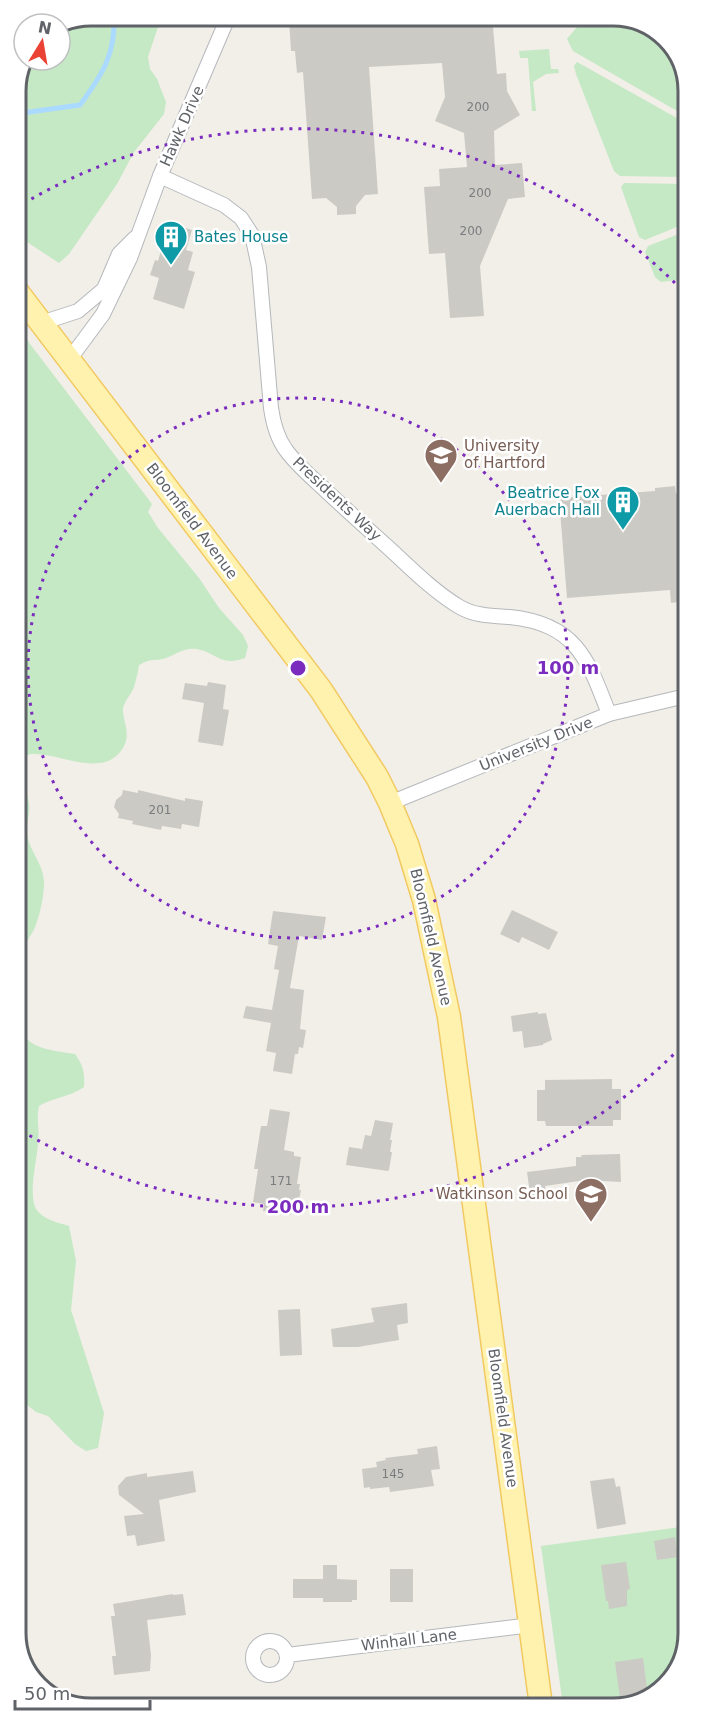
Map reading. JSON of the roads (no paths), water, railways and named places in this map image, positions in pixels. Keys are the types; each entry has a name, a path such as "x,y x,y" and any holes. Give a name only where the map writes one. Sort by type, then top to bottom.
{"main road":[{"name":"Bloomfield Avenue","path":"26,304 314,681 362,752 390,803 407,844 420,883 446,997 540,1698"}],"street":[{"name":"Hawk Drive","path":"69,360 103,314 130,258 160,176 224,26"},
{"name":"Presidents Way","path":"160,176 224,205 241,218 252,235 259,267 271,408 274,423 286,450 346,510 420,576 459,606 489,616 542,623 564,636 589,662 609,714"},
{"name":"Hawk Drive","path":"41,323 78,311 104,289 118,254 136,237"},
{"name":"University Drive","path":"390,803 609,714 678,698"},
{"name":"Winhall Lane","path":"287,1655 531,1625"}],"waterway":[{"path":"26,112 80,105 106,63 113,41 114,26"}],"place":[{"name":"Bates House","path":"171,266"},
{"name":"University of Hartford","path":"441,484"},
{"name":"Beatrice Fox Auerbach Hall","path":"623,531"},
{"name":"Watkinson School","path":"591,1223"}]}
